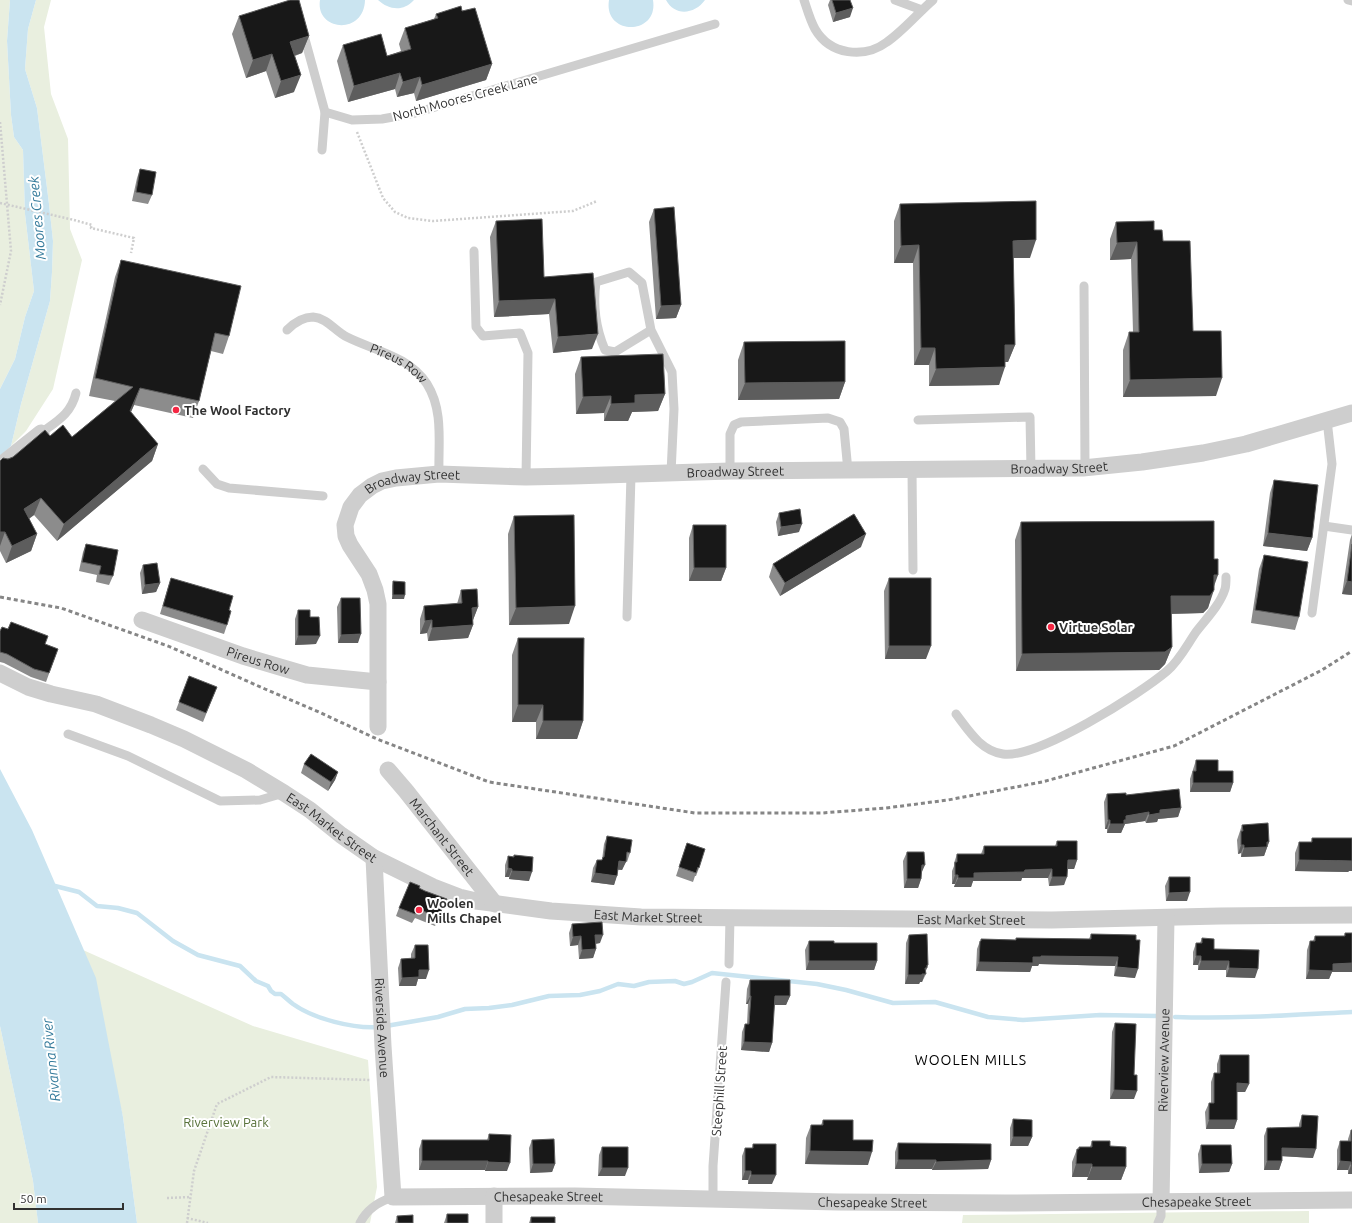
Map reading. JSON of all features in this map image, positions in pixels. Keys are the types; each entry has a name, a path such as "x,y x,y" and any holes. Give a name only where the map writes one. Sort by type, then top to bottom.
{"street":[{"name":"Broadway Street","path":"378,727 378,604 369,574 350,545 346,536 345,525 351,507 360,496 372,486 382,481 396,478 438,474 526,477 730,471 1085,468 1142,462 1203,453 1246,444 1352,413"},
{"path":"0,466 41,433"},
{"name":"Pireus Row","path":"142,620 243,656 307,675 378,682"},
{"name":"East Market Street","path":"0,673 28,686 46,692 96,704 184,739 246,770 284,793 310,810 341,835 374,858 439,890 459,897 495,904 603,915 730,917 1052,920 1352,915"},
{"name":"Marchant Street","path":"388,770 495,904"},
{"name":"Riverside Avenue","path":"374,858 383,1046 393,1197"},
{"name":"Riverview Avenue","path":"1161,1203 1166,918"},
{"path":"494,1196 494,1223"},
{"name":"Chesapeake Street","path":"393,1197 575,1196 999,1203 1161,1203 1352,1200"}],"lane":[{"path":"804,0 815,28 822,39 842,51 852,53 868,51 888,42 933,0"},
{"path":"895,0 922,10"},
{"path":"1348,0 1352,1"},
{"path":"300,22 325,112 322,150"},
{"name":"North Moores Creek Lane","path":"325,112 352,120 382,119 416,113 715,24"},
{"path":"474,251 476,327 483,336 520,333 528,353 526,477"},
{"path":"651,330 615,352 605,350 599,336 596,315 594,294 596,282 629,272 642,282 651,330 672,372 674,409 671,473"},
{"path":"1084,286 1085,468"},
{"name":"Pireus Row","path":"287,330 292,324 303,318 314,317 324,320 347,337 392,355 407,363 419,374 427,384 437,408 439,421 438,474"},
{"path":"41,433 67,414 73,404 76,393"},
{"path":"918,420 1030,417 1031,469"},
{"path":"730,471 730,434 734,425 741,422 828,418 840,422 844,429 848,471"},
{"path":"1312,613 1332,464 1327,420"},
{"path":"203,469 217,484 229,488 323,496"},
{"path":"912,470 913,570"},
{"path":"627,617 631,475"},
{"path":"1324,526 1352,530"},
{"path":"956,714 972,735 987,749 1004,754 1028,751 1051,742 1120,703 1168,670 1216,606 1225,590 1226,577"},
{"path":"68,734 128,756 220,801 260,800 284,793"},
{"path":"729,964 730,917"},
{"name":"Steephill Street","path":"713,1199 713,1166 726,982"},
{"path":"360,1223 365,1214 373,1207 384,1200 393,1197"},
{"path":"1158,1223 1161,1203"}],"path":[{"path":"352,120 383,198 395,212 408,218 433,221 573,211 597,201"},
{"path":"0,122 11,251 0,305"},
{"path":"0,203 74,220 92,225 91,228 134,238 131,253"},
{"path":"187,1223 194,1171 217,1104 271,1077 377,1081"},
{"path":"167,1198 190,1197"},
{"path":"187,1218 208,1223"}],"green space":[{"path":"0,0 10,0 7,41 11,115 14,137 23,150 25,214 34,291 25,317 15,359 0,389"},
{"path":"36,0 51,0 44,27 51,94 68,139 70,229 82,260 53,389 26,431 11,446 21,404 50,301 52,272 53,241 37,108 25,69 28,29"},
{"name":"Riverview Park","path":"83,950 253,1026 368,1060 377,1187 370,1223 137,1223 123,1117"},
{"path":"0,1026 33,1181 38,1223 0,1223"},
{"path":"1309,1211 1309,1223 962,1223 963,1215"}],"water":[{"name":"Moores Creek","path":"10,0 36,0 28,29 25,69 37,108 53,241 50,301 21,404 11,446 0,456 0,389 15,359 25,317 34,291 25,214 23,150 14,137 11,115 7,41"},
{"path":"320,0 365,0 363,12 357,20 349,24 340,25 332,23 325,18 320,10"},
{"path":"378,0 414,0 410,4 401,8 391,8"},
{"path":"609,0 653,0 653,12 648,20 640,25 631,27 622,25 614,20 609,12"},
{"path":"666,0 705,0 701,5 691,11 685,12 674,9"},
{"name":"Rivanna River","path":"0,769 32,830 96,978 123,1117 137,1223 38,1223 33,1181 0,1026"}],"building":[{"path":"290,0 299,0 309,36 290,42 301,75 281,81 272,54 253,60 239,16"},
{"path":"832,0 850,0 853,8 836,13"},
{"path":"461,6 462,11 475,8 492,64 422,85 420,77 403,82 400,73 354,86 343,45 381,34 387,56 411,49 405,28 438,18 436,14"},
{"path":"140,169 156,172 152,195 136,192"},
{"path":"1036,201 1036,240 1013,241 1015,345 1005,345 1005,367 936,369 935,348 921,348 919,245 901,246 900,204"},
{"path":"674,207 681,305 661,306 654,209"},
{"path":"542,219 544,277 593,273 598,334 558,337 555,299 499,301 496,221"},
{"path":"1154,221 1154,230 1162,230 1163,241 1190,241 1193,331 1221,331 1222,378 1130,380 1129,332 1139,332 1137,242 1117,243 1116,222"},
{"name":"The Wool Factory","path":"121,260 241,286 229,336 215,333 199,401 140,388 130,411 158,444 64,524 41,498 24,509 37,534 12,546 5,532 0,532 0,461 3,458 8,459 13,457 45,430 50,436 63,425 72,437 133,387 95,378"},
{"path":"845,341 845,382 745,383 744,342"},
{"path":"663,354 665,394 635,395 635,403 611,404 611,396 583,397 581,357"},
{"path":"1274,480 1318,485 1312,538 1268,533"},
{"path":"800,509 802,524 781,527 779,513"},
{"path":"854,514 866,534 785,583 773,564"},
{"path":"574,515 575,606 516,608 514,516"},
{"path":"1214,521 1214,559 1218,559 1218,575 1214,575 1214,590 1210,596 1171,596 1172,647 1165,652 1022,654 1021,522"},
{"path":"693,525 726,525 726,568 694,568"},
{"path":"86,544 118,550 113,576 99,574 101,566 82,562"},
{"path":"1352,544 1352,582 1347,581"},
{"path":"1264,555 1308,562 1299,617 1255,610"},
{"path":"157,563 160,583 145,585 143,565"},
{"path":"171,578 233,596 227,625 163,606"},
{"path":"889,578 931,578 931,646 889,646"},
{"path":"393,581 405,582 405,595 393,595"},
{"path":"477,589 478,607 472,608 473,625 432,628 432,620 425,621 424,606 462,603 461,590"},
{"path":"341,598 360,598 361,634 341,635"},
{"path":"298,610 310,610 310,617 319,617 320,636 298,636"},
{"path":"11,622 48,636 45,644 58,649 49,673 34,669 7,654 0,652 0,631 2,627 8,629"},
{"path":"518,638 584,638 583,721 543,721 543,705 518,705"},
{"path":"189,676 217,687 206,713 179,702"},
{"path":"311,754 338,772 331,782 304,764"},
{"path":"1196,760 1218,760 1218,771 1233,771 1233,783 1193,783 1193,771 1196,771"},
{"path":"1179,789 1181,808 1160,810 1160,813 1149,815 1149,812 1126,816 1124,824 1110,824 1110,820 1108,820 1107,794 1126,793 1126,795"},
{"path":"1268,823 1269,842 1267,842 1267,847 1244,848 1244,845 1241,845 1241,831 1243,831 1242,825"},
{"path":"607,836 632,840 630,853 627,852 626,862 619,861 617,876 595,873 597,860 602,860 604,857"},
{"path":"1312,838 1352,838 1352,861 1299,860 1299,842 1312,842"},
{"path":"1057,841 1077,841 1077,860 1068,860 1067,877 1052,877 1052,869 1025,870 1024,872 974,873 974,878 958,878 958,875 955,875 955,862 957,862 957,854 984,854 984,846 1057,846"},
{"path":"687,843 705,849 696,873 679,867"},
{"path":"907,852 924,852 925,865 922,865 921,879 907,879"},
{"path":"514,855 533,857 532,872 512,871 512,869 508,868 508,856 514,857"},
{"path":"1169,877 1190,877 1190,892 1169,893"},
{"name":"Woolen Mills Chapel","path":"410,882 420,886 419,888 425,891 447,899 438,917 418,909 415,914 399,908"},
{"path":"602,922 603,935 595,935 596,949 582,950 581,936 573,937 572,924"},
{"path":"1345,933 1352,933 1352,963 1333,964 1333,971 1309,970 1310,941 1315,941 1315,936 1345,936"},
{"path":"927,934 928,965 927,968 925,968 926,974 908,975 909,935"},
{"path":"1091,934 1136,935 1136,940 1140,940 1138,969 1117,967 1118,957 1041,956 1033,957 1033,963 979,962 981,939 1091,939"},
{"path":"1202,938 1214,939 1214,949 1259,950 1258,969 1229,968 1229,961 1201,961 1201,956 1196,956 1196,943 1202,943"},
{"path":"809,941 834,941 834,943 877,943 877,961 809,961"},
{"path":"415,945 428,945 429,970 419,970 419,977 402,978 401,959 415,958"},
{"path":"750,980 790,980 790,996 775,996 772,1043 744,1042 745,1024 749,1024 751,996"},
{"path":"1115,1023 1136,1024 1134,1075 1137,1075 1137,1091 1114,1090"},
{"path":"1220,1055 1249,1055 1249,1084 1237,1083 1237,1120 1209,1120 1209,1103 1214,1103 1214,1073 1220,1073"},
{"path":"1302,1115 1318,1116 1316,1149 1282,1148 1282,1161 1267,1161 1267,1128 1301,1127"},
{"path":"1013,1119 1032,1120 1032,1137 1013,1137"},
{"path":"823,1120 853,1120 853,1140 873,1140 872,1152 810,1151 811,1125 823,1125"},
{"path":"1351,1130 1352,1165 1351,1162 1340,1161 1340,1141 1351,1141"},
{"path":"489,1134 511,1135 510,1163 488,1161 422,1161 422,1140 489,1140"},
{"path":"554,1139 555,1164 533,1164 532,1140"},
{"path":"1092,1141 1110,1141 1110,1146 1126,1147 1126,1167 1092,1167 1092,1164 1076,1164 1077,1149 1079,1149 1079,1147 1092,1147"},
{"path":"898,1143 991,1144 991,1160 936,1162 936,1160 898,1160"},
{"path":"753,1144 776,1144 776,1175 751,1175 751,1171 745,1171 745,1148 753,1148"},
{"path":"1201,1145 1231,1145 1232,1164 1202,1164"},
{"path":"602,1147 628,1147 628,1168 602,1168"},
{"path":"447,1214 468,1214 468,1223 447,1223"},
{"path":"413,1215 413,1223 398,1223 397,1216"},
{"path":"531,1217 555,1217 555,1223 531,1223"}],"waterway":[{"path":"51,885 79,892 97,906 118,908 137,913 173,941 198,955 240,966 256,981 268,986 275,994 281,994 293,1004 312,1014 346,1025 379,1027"},
{"path":"386,1026 438,1017 465,1009 512,1005 549,996 580,995 600,991 618,984 634,986 649,982 675,981 684,984 712,973 817,984 846,990 893,1003 935,1002 988,1017 1023,1020 1100,1015 1157,1016"},
{"path":"1175,1017 1242,1017 1352,1012"}],"railway":[{"path":"0,597 61,608 168,646 377,739 489,782 695,813 822,813 886,808 948,800 1042,782 1174,746 1322,670 1352,651"}],"place":[{"name":"The Wool Factory","path":"176,410"},
{"name":"Virtue Solar","path":"1051,627"},
{"name":"Woolen Mills Chapel","path":"419,910"}],"district":[{"name":"WOOLEN MILLS","path":"971,1060"}]}
